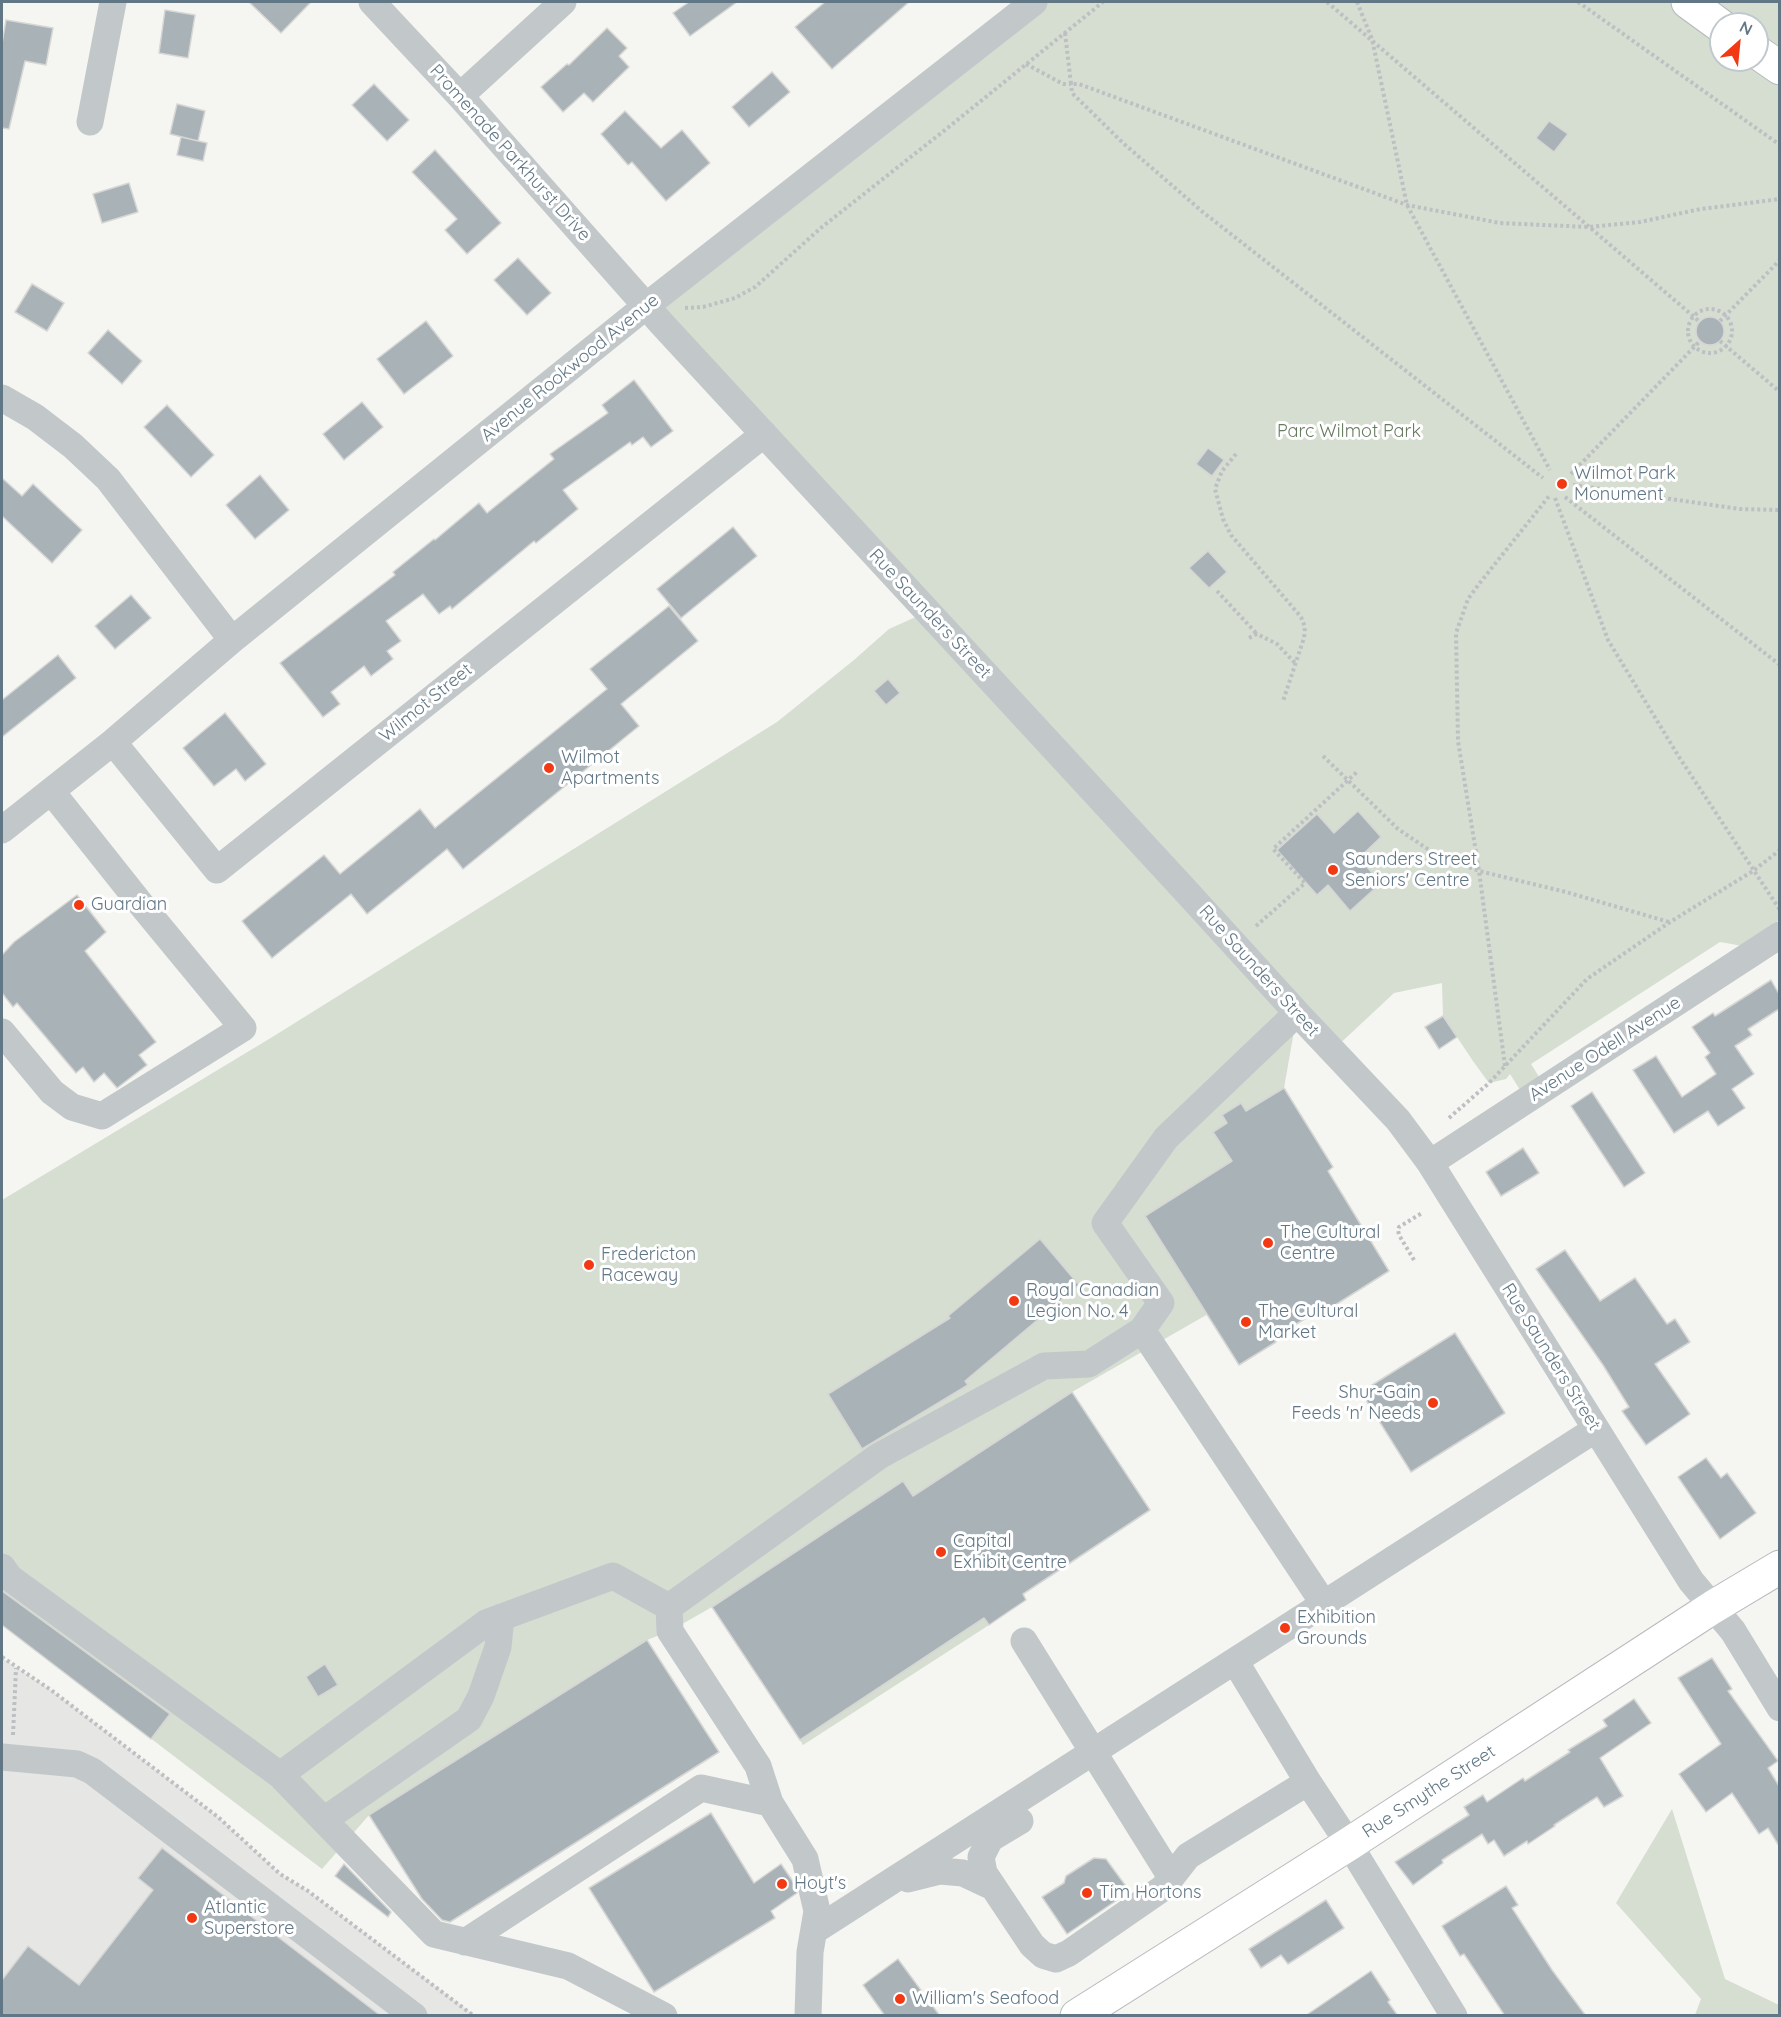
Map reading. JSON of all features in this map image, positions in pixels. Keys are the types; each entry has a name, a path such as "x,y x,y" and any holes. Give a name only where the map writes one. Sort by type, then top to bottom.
{"main road":[{"path":"1688,2 1709,17"},
{"name":"Rue Smythe Street","path":"1077,2016 1349,1844 1713,1607 1778,1570"}],"street":[{"path":"90,122 113,2"},
{"name":"Promenade Parkhurst Drive","path":"372,2 460,96 646,306"},
{"path":"460,96 563,2"},
{"name":"Avenue Rookwood Avenue","path":"2,830 113,742 232,640 646,306 1034,2"},
{"name":"Rue Saunders Street","path":"646,306 1398,1120 1430,1163 1691,1581 1733,1631 1779,1708"},
{"path":"2,398 45,424 73,446 108,479 232,640"},
{"name":"Wilmot Street","path":"113,742 217,870 764,434"},
{"path":"2,1032 52,1092 72,1107 102,1116 243,1028 51,791"},
{"name":"Avenue Odell Avenue","path":"1430,1163 1779,935"},
{"path":"669,1607 879,1456 1044,1366 1089,1364 1142,1330 1161,1303 1105,1223 1166,1138 1297,1013"},
{"path":"1142,1330 1324,1604"},
{"path":"814,1931 1596,1429"},
{"path":"2,1567 10,1578 280,1775 434,1934 568,1966 664,2016"},
{"path":"280,1775 486,1623 612,1576 669,1607"},
{"path":"669,1607 670,1631 758,1766 770,1803 805,1859 817,1911 810,1952 808,2016"},
{"path":"324,1820 469,1719 481,1696 498,1647 501,1617"},
{"path":"1024,1641 1171,1877"},
{"path":"1235,1660 1454,2016"},
{"path":"1093,1752 1059,1797 990,1839 981,1857 984,1873 1032,1945 1043,1955 1056,1959 1069,1953 1163,1888 1188,1856 1308,1782"},
{"path":"7,1757 77,1764 92,1771 414,2016"},
{"path":"465,1942 701,1788 770,1803"},
{"path":"886,1885 940,1871 963,1873 993,1887"}],"path":[{"path":"687,307 714,304 735,298 755,288 822,227 1103,2"},
{"path":"1327,2 1700,322"},
{"path":"1357,2 1372,39 1407,205 1550,470"},
{"path":"1578,2 1779,145"},
{"path":"1065,33 1072,93 1123,143 1204,213 1544,478"},
{"path":"1026,64 1063,84 1079,84 1407,205 1500,223 1589,227 1640,222 1701,209 1779,199"},
{"path":"1720,321 1779,260"},
{"path":"1773,266 1779,264"},
{"path":"1711,309 1718,310 1725,315 1732,326 1731,340 1726,346 1714,353 1701,351 1695,347 1688,334 1688,326 1694,316 1703,310 1711,309"},
{"path":"1571,474 1700,341"},
{"path":"1720,341 1779,392"},
{"path":"1236,454 1222,471 1215,489 1223,519 1231,534 1301,617 1305,627 1304,638 1283,701"},
{"path":"1573,485 1740,509 1779,510"},
{"path":"1565,496 1779,665"},
{"path":"1505,1066 1479,871 1458,741 1456,633 1468,599 1552,497 1608,640 1678,757 1779,910"},
{"path":"1217,591 1257,634 1277,644 1296,664"},
{"path":"1249,638 1257,634"},
{"path":"1323,756 1347,782 1398,829 1435,854 1479,871 1566,892 1670,922"},
{"path":"1256,926 1305,883 1274,849 1358,771"},
{"path":"1447,1120 1505,1066 1587,979 1670,922 1753,871 1779,850"},
{"path":"1414,1260 1398,1230 1399,1227 1422,1213"},
{"path":"2,1657 51,1690 218,1817 280,1874 308,1891 474,2016"},
{"path":"7,1757 16,1667"}],"shaded area":[{"path":"2,1658 51,1690 218,1817 280,1874 308,1891 474,2015 2,2015"}],"green space":[{"name":"Parc Wilmot Park","path":"1034,2 1779,2 1779,920 1743,946 1720,942 1531,1064 1546,1088 1527,1101 1510,1074 1506,1079 1489,1083 1473,1061 1443,1016 1442,983 1394,993 1332,1051 1297,1014 1284,1088 1246,1111 1241,1104 1223,1115 1227,1123 1214,1132 1232,1161 1146,1216 1208,1314 1072,1392 913,1496 903,1481 712,1607 670,1631 647,1640 369,1815 322,1869 2,1625 2,1200 274,1036 777,722 889,629 927,612 646,306"},
{"path":"984,1618 989,1625 803,1745 800,1740"},
{"path":"1672,1809 1725,1979 1779,2005 1779,2015 1695,2015 1701,1999 1616,1903"}],"building":[{"path":"249,2 311,2 281,33"},
{"path":"689,2 737,2 690,36 673,13"},
{"path":"825,2 909,2 832,69 795,27"},
{"path":"165,10 195,15 188,58 159,53"},
{"path":"6,20 53,28 46,65 25,61 9,129 2,128 2,44"},
{"path":"607,28 627,48 619,56 629,67 593,102 584,93 563,112 541,87 567,64 569,65"},
{"path":"772,72 790,92 749,127 732,107"},
{"path":"374,84 409,120 387,141 352,105"},
{"path":"177,104 205,111 198,141 170,134"},
{"path":"625,111 661,148 682,130 710,163 666,201 632,162 628,165 601,134"},
{"path":"1549,121 1568,134 1554,152 1536,138"},
{"path":"181,137 207,143 203,161 177,155"},
{"path":"435,150 501,223 467,254 445,230 457,219 412,172"},
{"path":"129,183 138,212 102,223 93,194"},
{"path":"518,258 551,293 527,315 494,280"},
{"path":"32,284 64,303 47,331 15,312"},
{"path":"1710,317 1720,321 1724,331 1720,341 1710,345 1700,341 1696,331 1700,321"},
{"path":"426,321 453,356 404,394 377,359"},
{"path":"108,330 142,361 122,384 88,353"},
{"path":"634,380 673,431 651,447 643,437 632,445 630,442 563,490 578,509 536,543 534,541 452,609 450,606 439,614 423,594 386,621 401,641 387,651 393,659 371,676 364,666 331,692 340,704 323,717 280,663 395,575 393,572 479,503 487,513 554,459 550,454 608,413 602,405"},
{"path":"362,402 383,427 344,460 323,434"},
{"path":"167,405 214,455 191,477 144,427"},
{"path":"1208,448 1224,460 1212,476 1196,464"},
{"path":"260,475 289,510 255,539 226,505"},
{"path":"2,478 22,496 33,484 82,530 52,563 2,516"},
{"path":"733,527 757,556 681,618 657,589"},
{"path":"1208,551 1227,572 1209,588 1189,568"},
{"path":"131,595 151,618 115,649 95,626"},
{"name":"Wilmot Apartments","path":"669,606 698,641 621,704 639,726 463,869 447,849 367,914 351,894 272,958 242,921 324,855 340,874 420,809 435,828 607,689 590,669"},
{"path":"58,655 76,678 2,737 2,700"},
{"path":"888,679 900,693 886,705 874,691"},
{"path":"225,713 266,764 245,781 236,769 214,786 183,748"},
{"name":"Saunders Street Seniors' Centre","path":"1358,811 1381,837 1359,858 1381,883 1350,911 1328,885 1317,895 1277,850 1317,814 1334,833"},
{"path":"77,895 106,932 85,951 156,1042 139,1055 147,1065 117,1088 104,1073 94,1082 83,1067 76,1073 17,1003 13,1007 2,993 2,955 14,942"},
{"path":"1771,980 1779,994 1779,1009 1748,1029 1752,1035 1735,1046 1754,1074 1732,1089 1745,1108 1718,1126 1708,1111 1674,1133 1633,1070 1656,1056 1682,1097 1716,1074 1705,1057 1710,1053 1692,1027 1713,1013 1715,1016"},
{"path":"1443,1016 1457,1037 1439,1049 1425,1027"},
{"name":"The Cultural Centre","path":"1284,1088 1333,1167 1328,1171 1389,1271 1316,1317 1313,1314 1273,1338 1276,1342 1239,1365 1145,1216 1232,1161 1213,1132 1227,1123 1222,1115 1241,1103 1246,1111"},
{"path":"1592,1092 1645,1173 1624,1187 1571,1106"},
{"path":"1523,1148 1539,1173 1501,1196 1486,1172"},
{"path":"1040,1239 1079,1285 965,1381 968,1385 862,1449 828,1394 950,1318 948,1316"},
{"path":"1565,1250 1600,1301 1635,1278 1667,1324 1675,1319 1690,1342 1655,1364 1690,1414 1646,1445 1622,1411 1629,1407 1603,1365 1536,1269"},
{"name":"Shur-Gain Feeds 'n' Needs","path":"1455,1333 1505,1413 1411,1472 1361,1392"},
{"name":"Capital Exhibit Centre","path":"1072,1392 1150,1510 1023,1594 1026,1600 989,1625 984,1618 800,1740 712,1607 903,1481 913,1496"},
{"path":"1706,1458 1721,1478 1727,1473 1756,1513 1720,1539 1678,1477"},
{"path":"2,1591 170,1714 151,1739 2,1625"},
{"path":"647,1640 719,1752 450,1922 442,1920 422,1899 369,1815"},
{"path":"1712,1658 1732,1689 1728,1691 1778,1761 1768,1768 1779,1786 1779,1846 1768,1828 1759,1834 1732,1793 1706,1812 1679,1774 1721,1744 1678,1678"},
{"path":"325,1664 338,1685 318,1697 306,1677"},
{"path":"1634,1699 1651,1723 1600,1758 1623,1796 1604,1807 1597,1797 1528,1844 1527,1841 1504,1856 1494,1840 1488,1844 1482,1834 1442,1860 1443,1863 1413,1885 1395,1862 1469,1815 1464,1807 1483,1795 1487,1802 1523,1778 1525,1781 1570,1752 1568,1750 1607,1726 1603,1720"},
{"path":"711,1813 754,1883 781,1864 794,1883 797,1893 771,1911 775,1918 654,1992 589,1888"},
{"name":"Atlantic Superstore","path":"162,1848 381,2016 2,2016 2,1980 28,1946 79,1985 153,1890 138,1878"},
{"name":"Tim Hortons","path":"1094,1858 1106,1859 1128,1889 1126,1894 1067,1934 1042,1897 1064,1883 1066,1876"},
{"path":"344,1864 391,1912 388,1917 335,1876"},
{"path":"1506,1886 1518,1905 1512,1908 1552,1970 1586,2016 1505,2016 1464,1954 1460,1956 1442,1926"},
{"path":"1326,1900 1344,1928 1288,1964 1281,1955 1261,1968 1249,1949"},
{"name":"William's Seafood","path":"898,1959 940,2016 885,2016 863,1985"},
{"path":"1371,1971 1398,2016 1305,2016"}],"place":[{"name":"Wilmot Park Monument","path":"1562,484"},
{"name":"Wilmot Apartments","path":"549,768"},
{"name":"Saunders Street Seniors' Centre","path":"1333,870"},
{"name":"Guardian","path":"79,905"},
{"name":"The Cultural Centre","path":"1268,1243"},
{"name":"Fredericton Raceway","path":"589,1265"},
{"name":"Royal Canadian Legion No. 4","path":"1014,1301"},
{"name":"The Cultural Market","path":"1246,1322"},
{"name":"Shur-Gain Feeds 'n' Needs","path":"1433,1403"},
{"name":"Capital Exhibit Centre","path":"941,1552"},
{"name":"Exhibition Grounds","path":"1285,1628"},
{"name":"Hoyt's","path":"782,1884"},
{"name":"Tim Hortons","path":"1087,1893"},
{"name":"Atlantic Superstore","path":"192,1918"},
{"name":"William's Seafood","path":"900,1999"}]}
